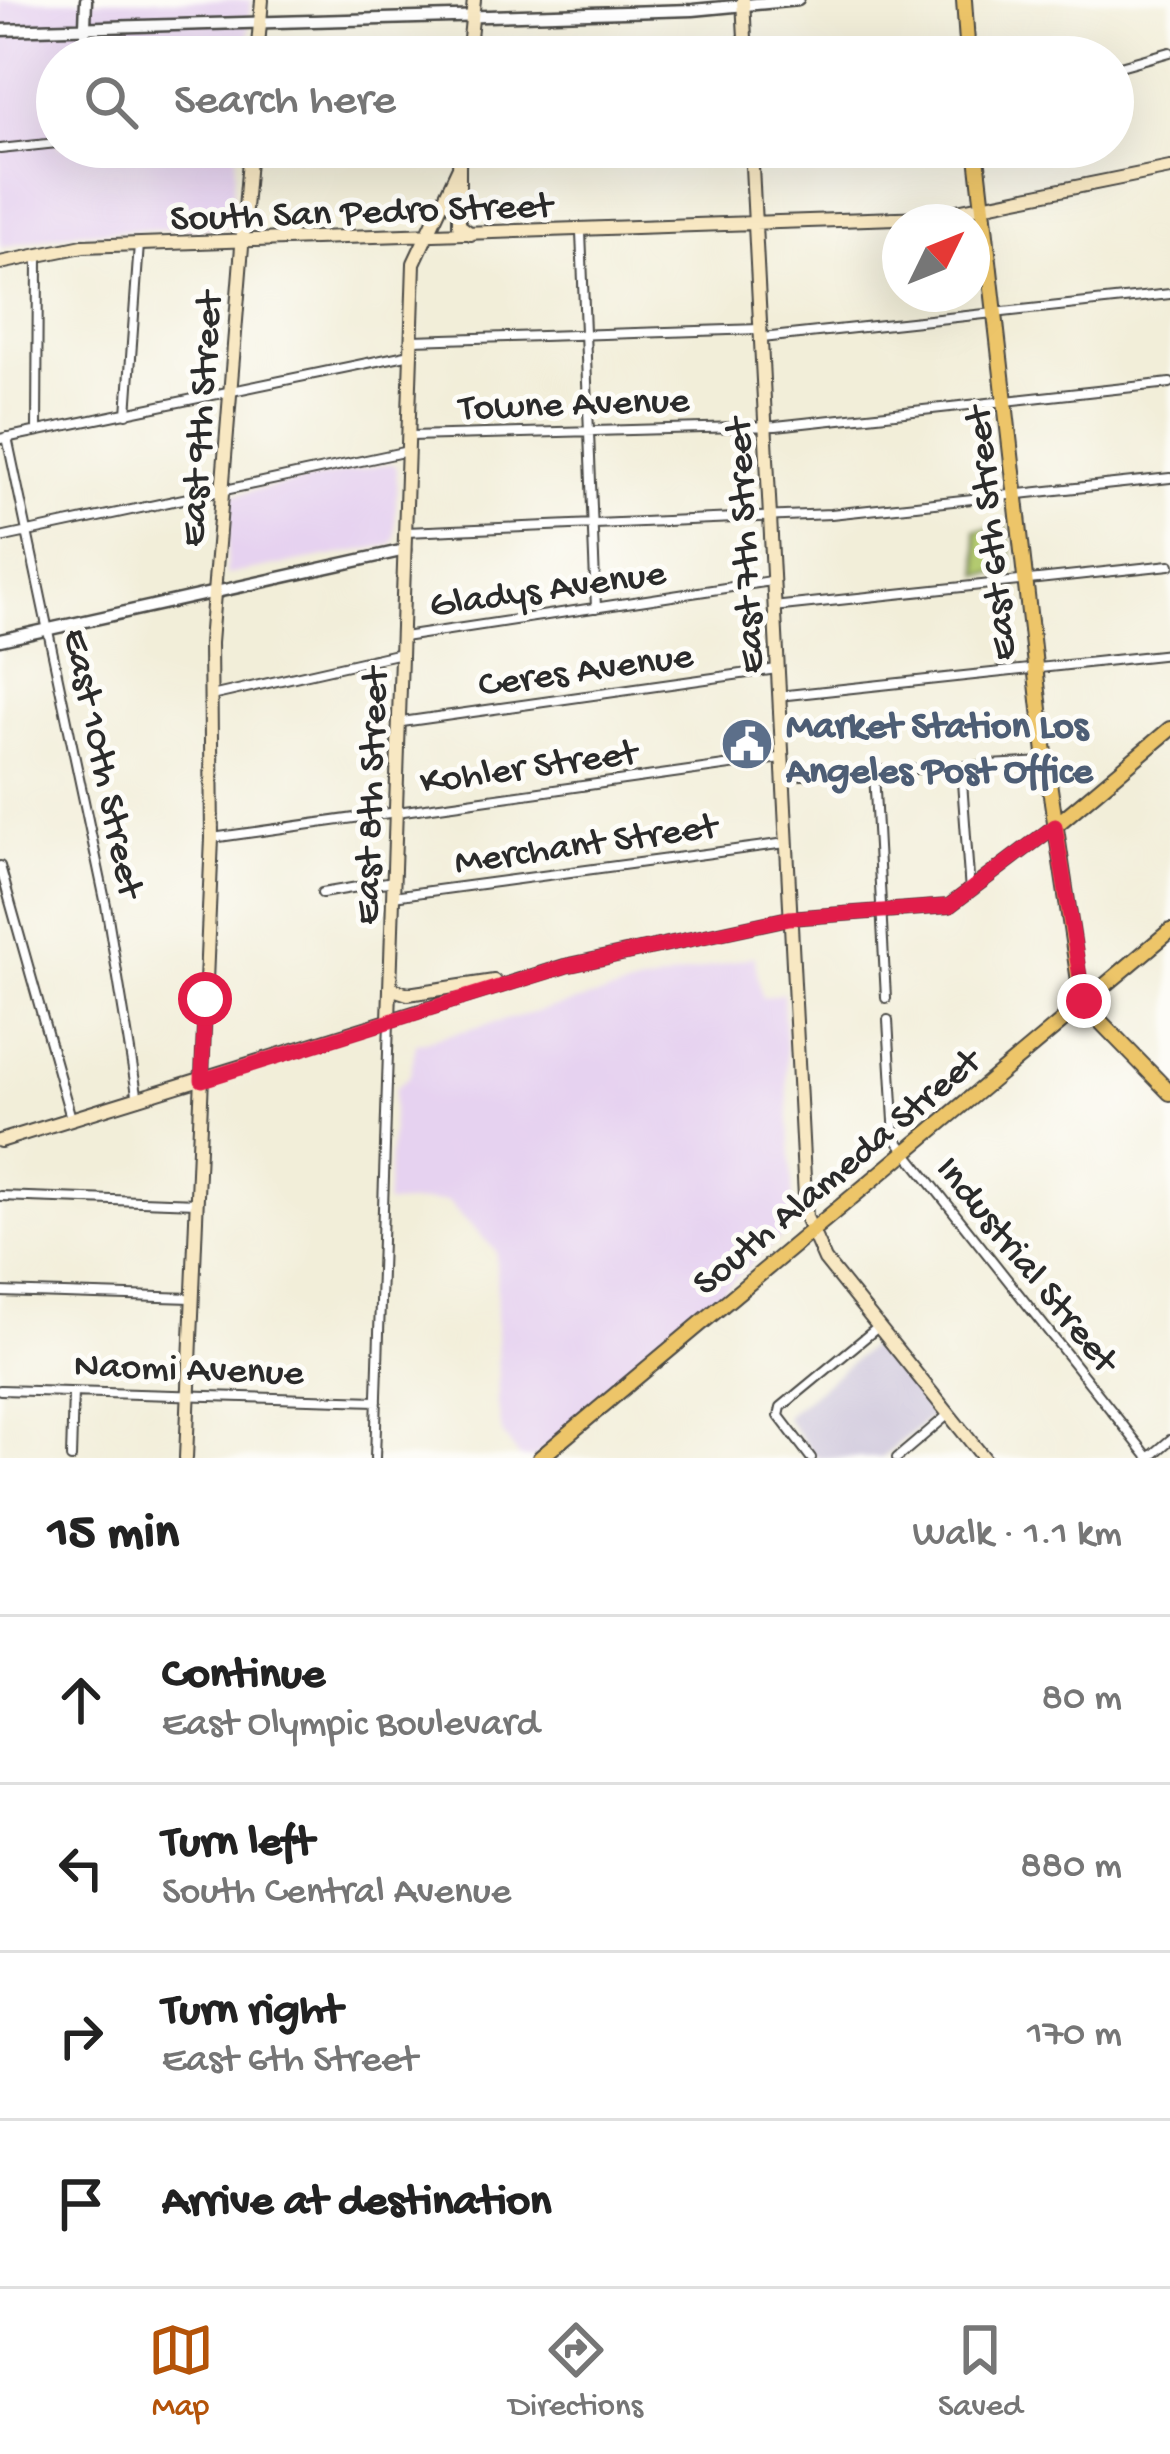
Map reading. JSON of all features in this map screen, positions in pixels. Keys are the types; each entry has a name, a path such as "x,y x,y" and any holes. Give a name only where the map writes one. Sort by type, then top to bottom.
{"main road":[{"path":"259,36 262,0"},
{"path":"471,36 474,0"},
{"path":"964,0 967,36"},
{"path":"743,3 745,36"},
{"name":"East 9th Street","path":"186,1458 212,838 209,697 214,592 248,168"},
{"name":"East 8th Street","path":"389,1020 414,263 458,168"},
{"path":"459,168 459,225 472,234"},
{"name":"East 7th Street","path":"752,168 799,1144 809,1233 984,1458"},
{"name":"East 6th Street","path":"978,168 982,204"},
{"path":"990,207 1170,168"},
{"path":"756,225 882,219"},
{"name":"South San Pedro Street","path":"0,263 76,246 756,225"},
{"name":"East 6th Street","path":"990,261 1046,762 1084,1001"},
{"path":"0,1141 508,982 789,918 941,908 970,893 1170,729"},
{"name":"South Alameda Street","path":"540,1458 1170,931"},
{"path":"390,988 408,994 473,981 508,982"},
{"path":"1084,1001 1170,1093"}],"street":[{"path":"86,0 86,36"},
{"path":"0,30 472,16 798,0"},
{"path":"1134,62 1170,52"},
{"path":"0,149 36,145"},
{"path":"581,232 581,336 596,608"},
{"path":"127,414 139,244"},
{"path":"37,431 38,254"},
{"path":"4,438 413,347 581,336 762,333 1170,295"},
{"name":"Towne Avenue","path":"0,538 410,444 587,428 765,425 1170,383"},
{"name":"East 10th Street","path":"4,438 106,905 138,1100"},
{"path":"406,532 770,518 1170,478"},
{"path":"0,640 405,550"},
{"path":"773,607 1170,566"},
{"name":"Gladys Avenue","path":"403,637 771,581"},
{"name":"Gladys Avenue","path":"209,697 403,653"},
{"path":"778,696 1170,654"},
{"name":"Ceres Avenue","path":"402,722 777,668"},
{"name":"Kohler Street","path":"212,838 781,758"},
{"path":"782,776 1046,762"},
{"path":"962,768 970,893"},
{"path":"874,772 886,998"},
{"name":"Merchant Street","path":"322,893 393,889 786,843"},
{"path":"0,866 72,1119"},
{"name":"East 8th Street","path":"375,1458 389,1020"},
{"name":"Industrial Street","path":"888,1020 892,1126 906,1154 1149,1458"},
{"path":"0,1196 197,1203"},
{"path":"0,1292 193,1298"},
{"path":"811,1458 779,1412 878,1327"},
{"name":"Naomi Avenue","path":"0,1390 377,1401"},
{"path":"70,1458 73,1392"},
{"path":"897,1458 949,1414"},
{"path":"1149,1458 1170,1440"}],"shaded area":[{"path":"0,0 251,0 248,36 36,36 36,168 235,168 230,227 76,232 0,248"},
{"path":"393,463 397,468 395,539 390,545 226,575 232,495"},
{"path":"754,956 762,998 783,993 794,1225 572,1429 534,1458 520,1458 502,1433 498,1405 496,1251 447,1201 386,1204 395,1089 410,1075 416,1043"},
{"path":"879,1339 936,1412 882,1458 817,1458 785,1417"}],"green space":[{"path":"1007,527 1012,571 980,575 975,530"}],"place":[{"name":"Market Station Los Angeles Post Office","path":"747,744"}],"route":[{"path":"205,999 202,1080 566,966 789,918 949,906 1055,826 1084,1001"}]}
